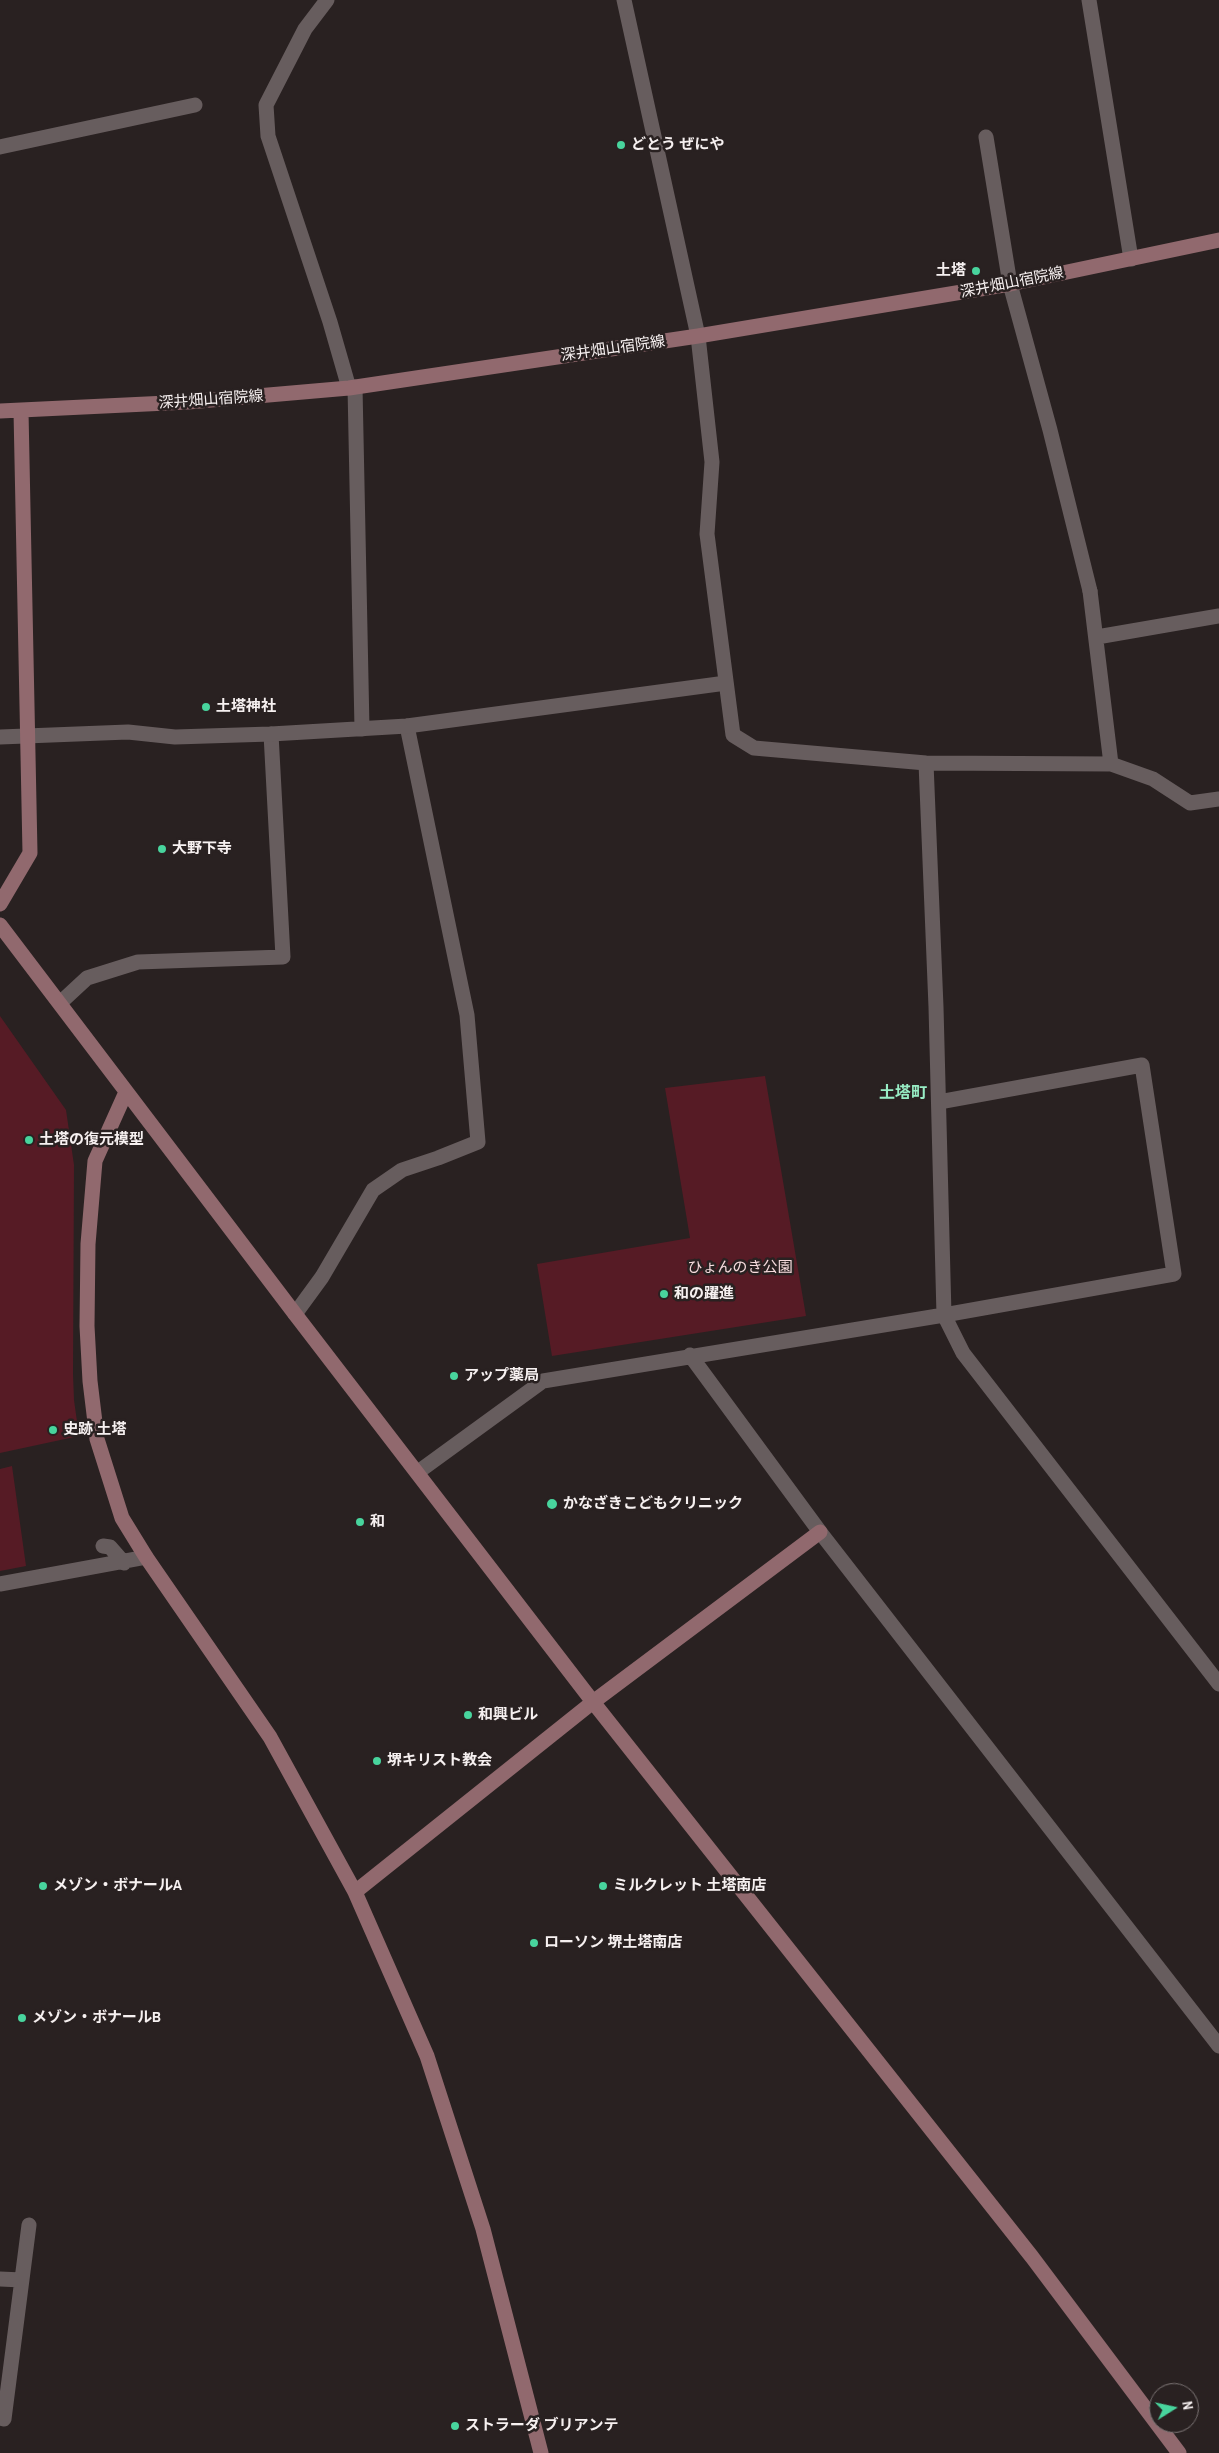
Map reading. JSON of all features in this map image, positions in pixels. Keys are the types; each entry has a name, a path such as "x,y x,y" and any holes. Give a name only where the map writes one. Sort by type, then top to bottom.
{"street":[{"path":"327,0 305,29 266,105 268,136 352,388 362,728"},
{"path":"624,0 698,336 712,462 707,534 733,735 754,748 926,763 1111,764 1153,779 1190,803 1219,799"},
{"path":"1089,0 1131,259"},
{"path":"0,147 195,104"},
{"path":"986,136 1010,284 1050,430 1090,591 1111,764"},
{"name":"深井畑山宿院線","path":"0,411 188,402 352,388 698,336 1010,284 1219,240"},
{"path":"0,904 30,853 26,735 21,411"},
{"path":"1097,637 1219,616"},
{"path":"0,736 128,732 175,737 271,734 407,726 726,683"},
{"path":"294,1314 322,1277 373,1190 402,1170 478,1142 467,1015 407,726"},
{"path":"60,1003 88,978 138,962 283,957 271,734"},
{"path":"926,763 939,1102 944,1315 963,1353 1219,1684"},
{"path":"0,925 294,1314 418,1472 593,1702 1032,2257 1179,2453"},
{"path":"418,1472 543,1381 690,1355 944,1315 1174,1274 1142,1065 939,1102"},
{"path":"126,1092 95,1161 88,1244 90,1381 97,1439 122,1518 146,1557 270,1737 355,1892 428,2056 483,2228 541,2453"},
{"path":"690,1355 820,1532 1219,2046"},
{"path":"355,1892 593,1702 820,1532"},
{"path":"103,1546 110,1547 124,1563"},
{"path":"0,1584 124,1563 146,1557"},
{"path":"0,2418 4,2419 29,2224"},
{"path":"0,2279 22,2280"}],"green space":[{"path":"0,1016 66,1110 74,1165 73,1374 74,1400 79,1436 0,1453"},
{"name":"ひょんのき公園","path":"765,1076 806,1316 552,1356 537,1264 690,1238 665,1088"},
{"path":"12,1466 26,1566 0,1571 0,1469"}],"place":[{"name":"どとう ぜにや","path":"621,145"},
{"name":"土塔","path":"976,271"},
{"name":"土塔神社","path":"206,707"},
{"name":"大野下寺","path":"162,849"},
{"name":"土塔の復元模型","path":"29,1140"},
{"name":"和の躍進","path":"664,1294"},
{"name":"アップ薬局","path":"454,1376"},
{"name":"史跡 土塔","path":"53,1430"},
{"name":"かなざきこどもクリニック","path":"552,1504"},
{"name":"和","path":"360,1522"},
{"name":"和興ビル","path":"468,1715"},
{"name":"堺キリスト教会","path":"377,1761"},
{"name":"メゾン・ボナールA","path":"43,1886"},
{"name":"ミルクレット 土塔南店","path":"603,1886"},
{"name":"ローソン 堺土塔南店","path":"534,1943"},
{"name":"メゾン・ボナールB","path":"22,2018"},
{"name":"ストラーダ ブリアンテ","path":"455,2426"}],"district":[{"name":"土塔町","path":"903,1094"}]}
